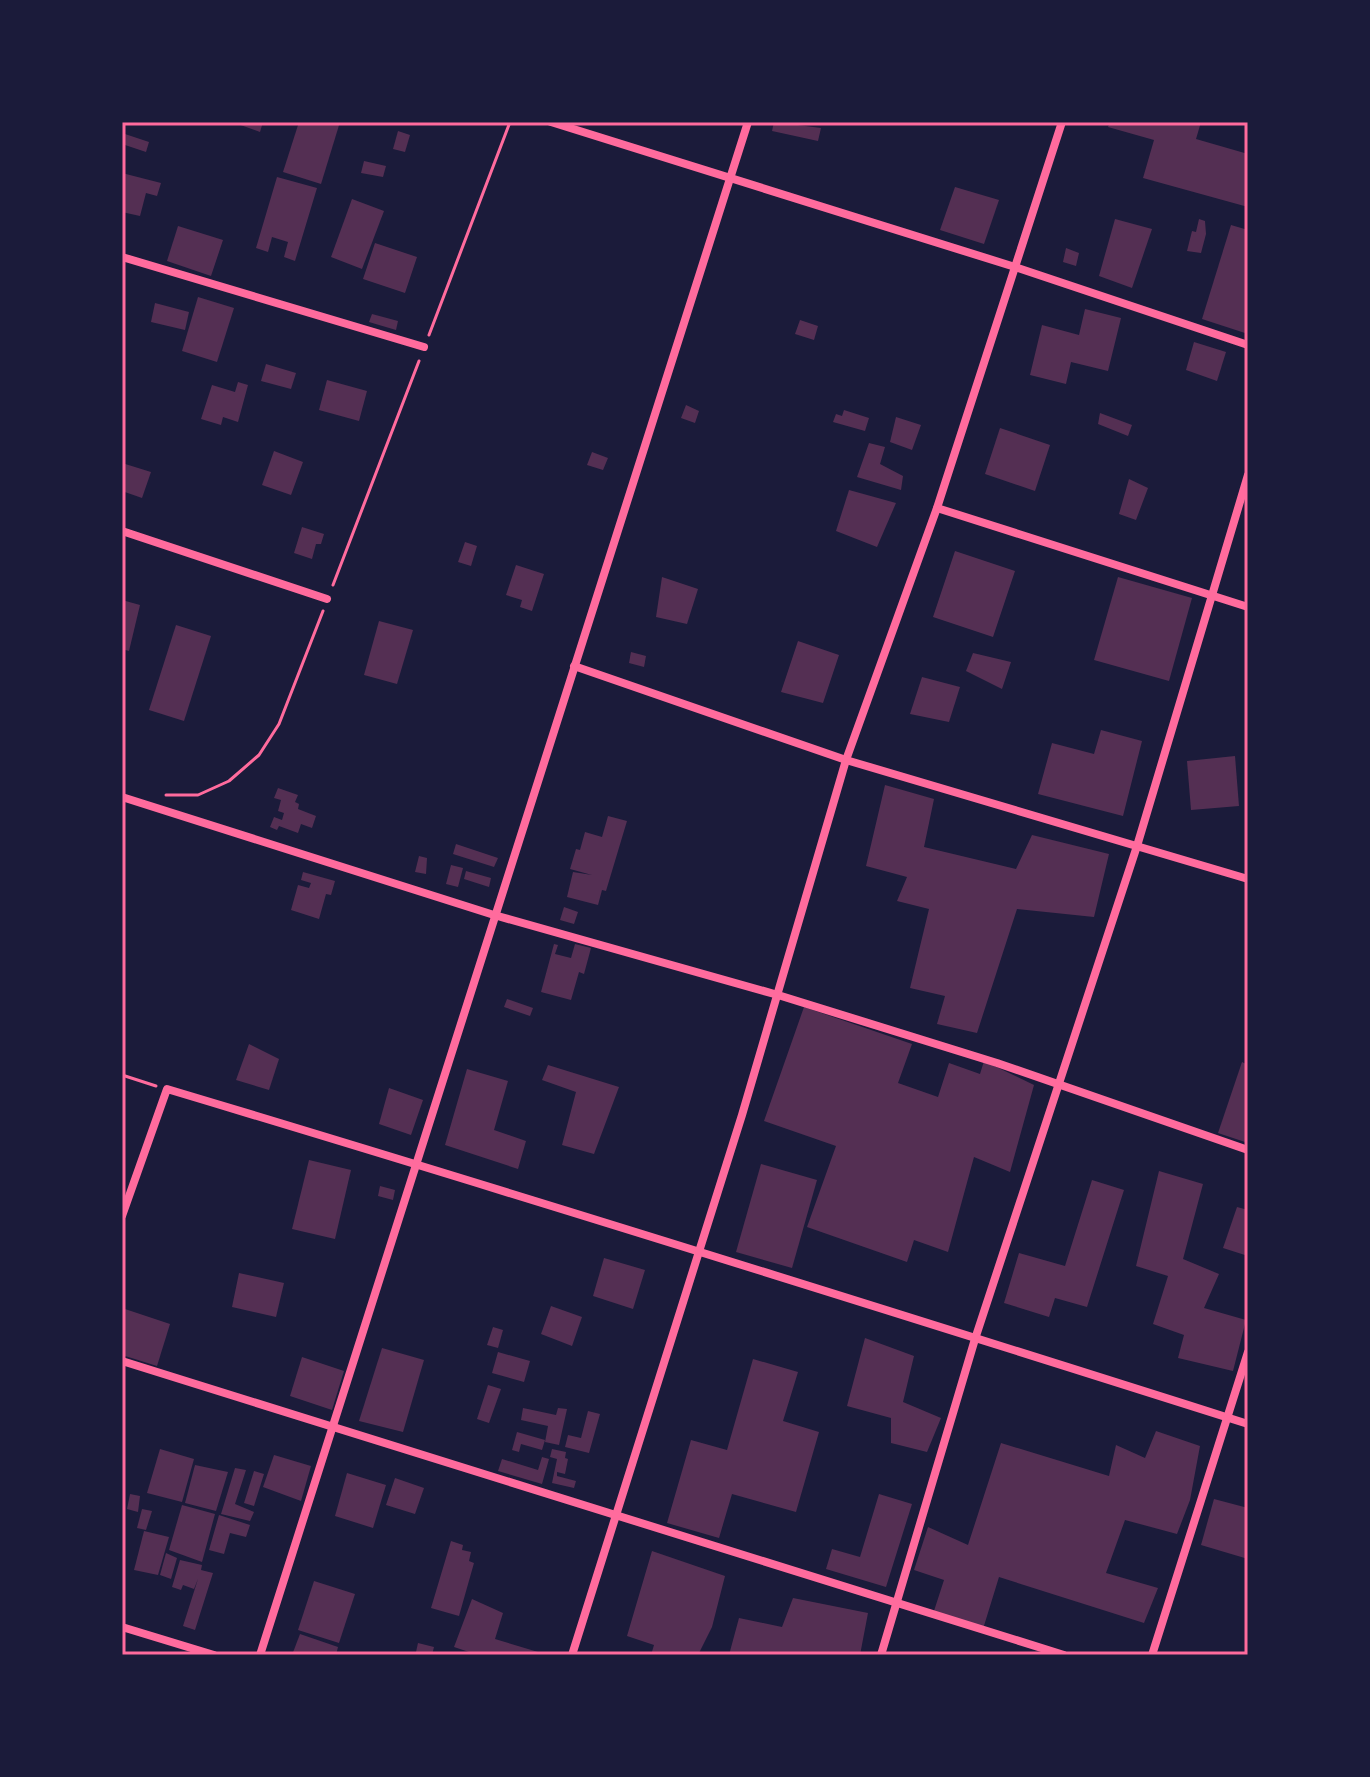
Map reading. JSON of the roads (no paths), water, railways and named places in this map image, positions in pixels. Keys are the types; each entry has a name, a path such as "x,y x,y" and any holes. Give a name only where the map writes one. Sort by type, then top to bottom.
{"street":[{"path":"551,122 1015,267 1248,345"},
{"path":"260,1655 748,122"},
{"path":"572,1655 778,995 846,760 937,508 1062,122"},
{"path":"122,257 424,347"},
{"path":"881,1655 975,1339 1137,846 1248,475"},
{"path":"937,508 1248,607"},
{"path":"122,531 327,599"},
{"path":"574,666 846,760 1248,879"},
{"path":"122,797 494,915 778,995 1057,1084 1248,1150"},
{"path":"122,1216 167,1089 831,1291 1248,1424"},
{"path":"1152,1655 1248,1352"},
{"path":"122,1361 1064,1655"},
{"path":"122,1627 214,1655"}]}
